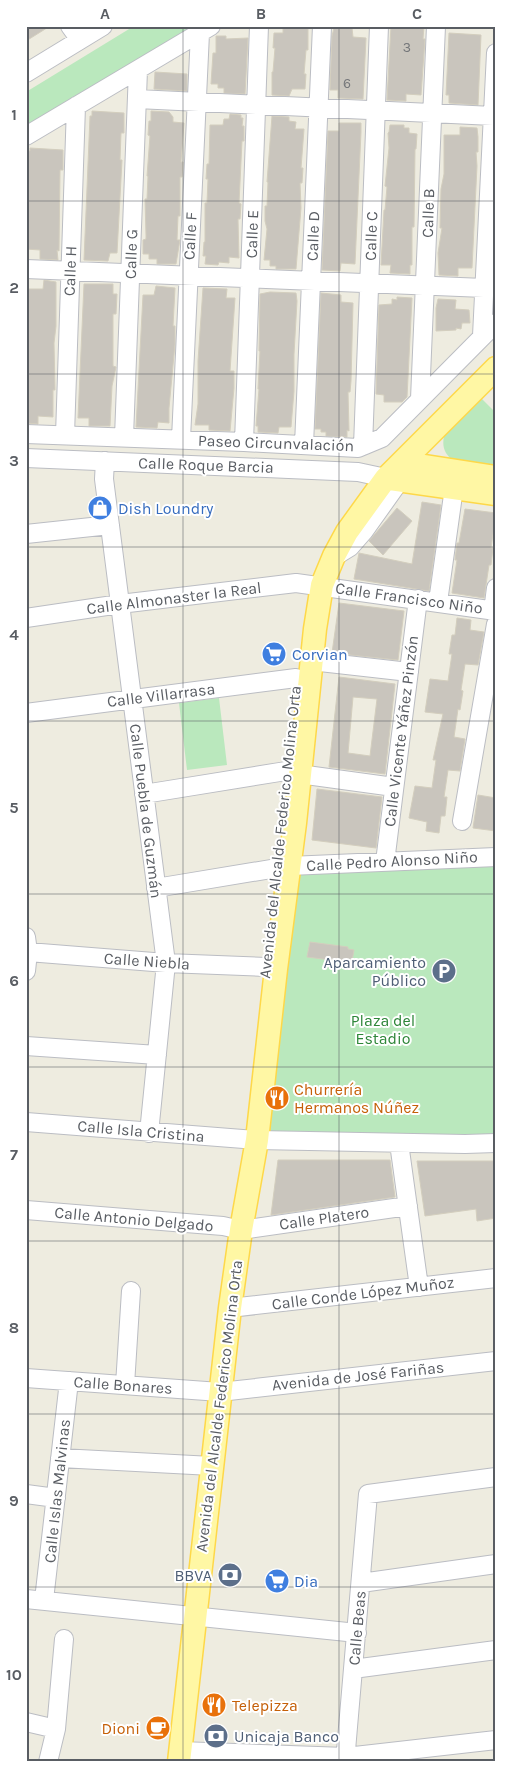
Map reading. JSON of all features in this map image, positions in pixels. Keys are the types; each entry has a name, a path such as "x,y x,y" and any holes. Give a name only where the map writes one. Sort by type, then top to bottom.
{"main road":[{"name":"Avenida del Alcalde Federico Molina Orta","path":"293,773 296,678 301,629 324,554 355,501 392,476 489,344"},
{"name":"Avenida del Alcalde Federico Molina Orta","path":"180,1756 220,1392 293,773 311,661 316,585 347,532 392,476 420,443 496,368"},
{"path":"439,424 435,437 436,449 456,480"},
{"path":"392,476 425,466 456,480 496,494"},
{"path":"456,480 496,477"},
{"name":"Avenida del Alcalde Federico Molina Orta","path":"251,1140 248,1112 266,967 283,867"}],"street":[{"path":"26,73 75,33 103,26"},
{"name":"Calle E","path":"244,442 259,26"},
{"name":"Calle D","path":"304,445 322,26"},
{"name":"Calle C","path":"362,446 379,26"},
{"name":"Calle B","path":"420,399 436,26"},
{"path":"26,136 205,30"},
{"name":"Calle F","path":"181,439 197,102 205,30"},
{"path":"489,344 484,288 492,202 496,53"},
{"name":"Calle G","path":"124,437 138,70"},
{"path":"136,99 493,116"},
{"name":"Calle H","path":"65,435 76,106"},
{"path":"26,269 484,288"},
{"name":"Paseo Circunvalación","path":"26,434 181,439 358,448 382,438 420,399 489,344 496,323"},
{"name":"Calle Roque Barcia","path":"26,458 358,472 392,476"},
{"name":"Calle Puebla de Guzmán","path":"105,461 104,479 166,963 149,1132"},
{"path":"438,602 456,480"},
{"path":"26,534 110,525"},
{"name":"Calle Almonaster la Real","path":"26,618 120,604 296,583 316,585"},
{"name":"Calle Francisco Niño","path":"316,585 438,602 495,615"},
{"path":"462,821 495,615 496,588"},
{"name":"Calle Vicente Yáñez Pinzón","path":"385,862 418,599"},
{"path":"311,661 408,672"},
{"name":"Calle Villarrasa","path":"26,713 296,678"},
{"path":"144,794 293,773 394,787"},
{"name":"Calle Pedro Alonso Niño","path":"156,888 283,867 496,857"},
{"path":"26,971 27,944"},
{"name":"Calle Niebla","path":"27,944 166,963 266,967"},
{"path":"26,1046 157,1055"},
{"name":"Calle Isla Cristina","path":"26,1122 251,1140 465,1144 496,1142"},
{"path":"399,1143 419,1286"},
{"name":"Calle Platero","path":"240,1230 408,1206"},
{"name":"Calle Antonio Delgado","path":"26,1210 223,1226 240,1230"},
{"name":"Calle Conde López Muñoz","path":"230,1308 496,1278"},
{"path":"125,1385 131,1291"},
{"name":"Avenida de José Fariñas","path":"220,1392 496,1361"},
{"name":"Calle Bonares","path":"26,1378 220,1392"},
{"name":"Calle Islas Malvinas","path":"44,1600 69,1381"},
{"path":"60,1458 212,1466"},
{"name":"Calle Beas","path":"346,1759 368,1494 496,1477"},
{"path":"26,1494 56,1498"},
{"path":"361,1583 496,1564"},
{"path":"26,1599 357,1633"},
{"path":"48,1762 56,1729 64,1638"},
{"path":"354,1670 496,1650"},
{"path":"26,1722 56,1729"},
{"path":"180,1756 346,1759 496,1740"}],"green space":[{"path":"134,26 196,26 26,126 26,92"},
{"path":"496,207 496,317 487,326"},
{"path":"478,395 496,413 496,470 453,462 443,445 447,429"},
{"path":"219,698 227,765 187,770 179,703"},
{"name":"Plaza del Estadio","path":"496,857 496,1143 257,1140 289,866"}],"building":[{"path":"26,26 50,26 26,41"},
{"path":"288,26 308,26 308,50 306,50 304,74 306,74 305,89 292,89 289,96 272,95 274,33 283,33 283,27 288,28"},
{"path":"391,26 424,26 423,39 425,39 421,95 406,94 406,101 387,100"},
{"path":"334,28 352,28 353,37 366,38 363,99 338,98 338,90 330,90"},
{"path":"449,33 481,35 478,105 449,103 449,95 446,95"},
{"path":"216,36 226,36 226,39 248,38 245,94 224,93 224,88 218,88 218,84 211,84 213,53 216,53"},
{"path":"155,72 187,74 187,91 154,89"},
{"path":"92,111 124,113 124,133 121,133 120,160 122,160 117,253 110,253 108,261 84,260 90,116 92,116"},
{"path":"151,111 169,112 173,117 173,122 184,123 181,162 183,162 182,177 180,177 180,216 178,216 177,240 180,240 176,264 157,264 157,259 149,259 149,254 143,254 143,240 146,239 145,199 147,199 150,136 148,135"},
{"path":"230,114 241,115 241,118 243,118 242,126 244,126 239,203 241,204 240,219 238,219 239,258 229,257 229,263 219,262 218,265 205,264 206,256 203,256 210,125 223,125 224,119 229,119"},
{"path":"272,116 289,117 289,121 296,122 295,129 304,129 301,168 303,168 302,183 300,183 301,208 296,269 276,269 276,266 270,266 270,260 264,260 267,229 265,206 267,206"},
{"path":"339,123 361,123 355,264 341,263 340,271 322,270 328,131 339,131"},
{"path":"390,125 404,125 404,128 409,128 409,133 417,134 415,149 414,227 412,227 412,265 410,265 410,274 390,273 391,265 381,265"},
{"path":"460,127 477,128 478,137 472,268 458,268 458,276 439,275 438,253 442,228 440,228 441,189 444,174 444,135 460,135"},
{"path":"30,148 63,150 63,170 60,170 58,260 40,259 40,250 26,249 26,165 27,151 30,151"},
{"path":"44,280 56,282 53,417 38,416 38,424 26,423 26,289 43,289"},
{"path":"84,284 113,284 113,294 117,294 116,314 113,314 113,366 116,367 112,386 110,426 89,426 89,418 78,418"},
{"path":"156,286 175,288 173,326 175,326 175,344 169,423 158,422 157,428 136,427 143,295 154,295"},
{"path":"203,288 227,289 226,298 235,298 230,371 234,371 234,388 230,431 209,430 209,425 195,425 198,404 198,361"},
{"path":"270,292 296,293 297,301 291,427 279,427 278,433 258,432 258,426 256,426 259,389 260,294"},
{"path":"321,293 341,295 341,302 353,303 351,381 350,392 348,392 349,431 347,430 347,437 326,436 326,432 321,432 321,429 315,429"},
{"path":"397,297 412,298 407,397 402,402 384,402 384,395 376,394 379,305 392,304 392,299 397,300"},
{"path":"438,299 456,300 455,309 469,310 470,323 462,323 461,329 436,331"},
{"path":"422,502 441,505 429,591 354,579 359,553 412,564"},
{"path":"397,508 412,521 383,555 369,541"},
{"path":"465,509 496,513 491,548 493,548 491,565 489,565 484,598 452,593 457,560 455,560 457,543 459,543"},
{"path":"339,603 404,611 398,660 332,653"},
{"path":"457,618 471,620 470,630 484,632 478,665 465,664 461,690 463,691 454,737 465,739 460,771 448,770 444,797 447,797 445,816 441,816 439,833 426,831 427,822 409,818 415,786 432,788 436,760 433,760 443,714 425,712 430,679 448,681 452,654 449,654 452,635 455,635"},
{"path":"339,677 395,684 385,774 329,767","holes":["353,697 377,699 370,756 348,753"]},
{"path":"317,789 382,797 376,848 312,840"},
{"path":"478,795 496,798 496,831 473,828"},
{"path":"310,942 348,947 348,949 354,950 352,961 347,960 346,962 307,957"},
{"path":"278,1160 390,1160 395,1197 271,1215"},
{"path":"417,1161 496,1161 496,1218 477,1221 476,1209 425,1216"}],"place":[{"name":"Dish Loundry","path":"100,508"},
{"name":"Corvian","path":"274,654"},
{"name":"Aparcamiento Público","path":"444,971"},
{"name":"Churrería Hermanos Núñez","path":"277,1098"},
{"name":"BBVA","path":"230,1575"},
{"name":"Dia","path":"277,1581"},
{"name":"Telepizza","path":"214,1705"},
{"name":"Dioni","path":"158,1728"},
{"name":"Unicaja Banco","path":"216,1736"}]}
